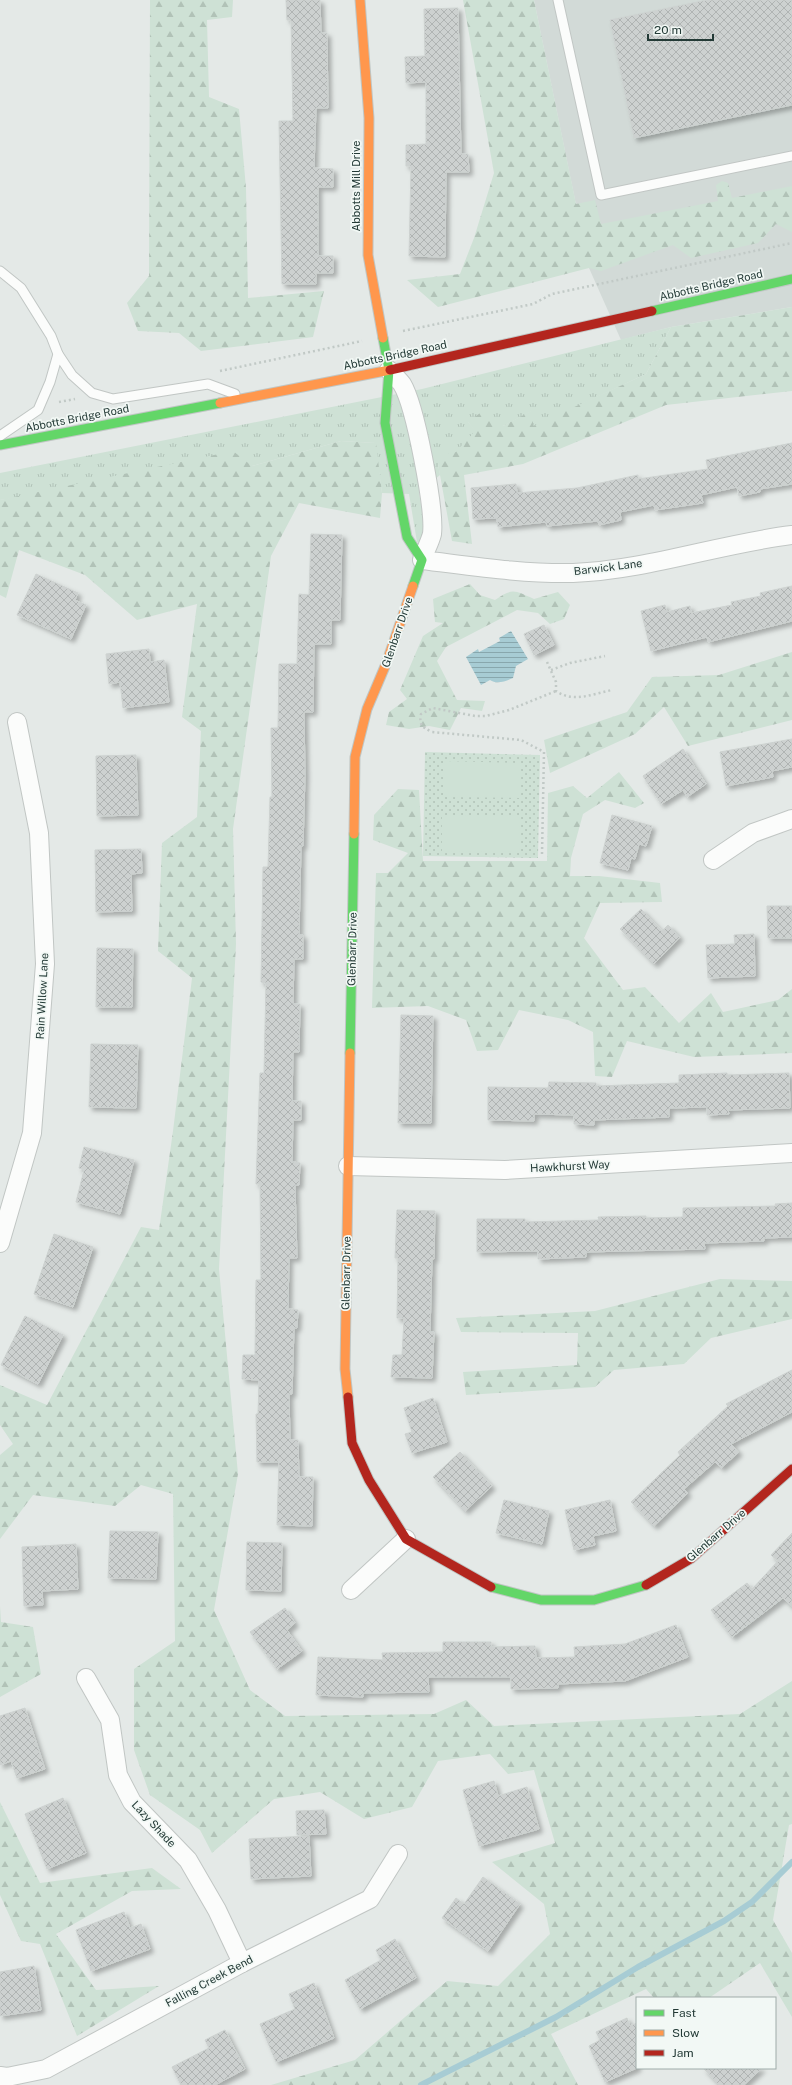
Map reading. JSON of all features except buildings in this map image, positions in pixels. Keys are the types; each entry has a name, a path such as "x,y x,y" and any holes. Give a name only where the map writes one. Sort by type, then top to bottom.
{"street":[{"name":"Abbotts Mill Drive","path":"360,0 369,118 368,254 389,370"},
{"name":"Abbotts Bridge Road","path":"0,445 389,370 792,279"},
{"name":"Glenbarr Drive","path":"389,370 402,384 412,409 423,462 432,519 432,534 386,664 367,709 355,757 344,1369 352,1443 368,1480 406,1540 488,1586 541,1600 594,1600 644,1586 692,1558 792,1469"},
{"path":"389,370 385,423 407,538 422,560"},
{"name":"Barwick Lane","path":"422,560 508,571 573,573 633,565 792,535"},
{"name":"Rain Willow Lane","path":"0,1243 32,1133 45,964 39,833 18,722"},
{"path":"713,860 753,833 792,819"},
{"name":"Hawkhurst Way","path":"348,1166 505,1170 792,1153"},
{"path":"351,1590 406,1540"},
{"name":"Lazy Shade","path":"86,1678 110,1720 118,1775 132,1802 188,1860 217,1910 242,1963"},
{"name":"Falling Creek Bend","path":"0,2076 7,2077 46,2069 242,1963 370,1899 398,1854"}],"lane":[{"path":"558,0 601,195 792,156"},
{"path":"0,271 21,288 51,336 58,354 72,375 92,394 113,399 208,384 244,398"},
{"path":"0,436 38,410 50,382 58,354"}],"path":[{"path":"551,670 570,663 605,656"},
{"path":"547,662 556,682 556,691"},
{"path":"556,691 563,696 571,698 612,690"},
{"path":"542,854 544,752 521,740 432,732 422,727 420,721 421,714 433,708 475,716 486,716 509,710 556,691"}],"shaded area":[{"path":"534,0 792,0 792,307 671,327 621,340 589,268"}],"green space":[{"path":"150,0 233,0 232,17 207,20 209,97 239,109 246,188 248,298 324,291 313,337 201,351 179,333 138,331 127,303 149,276"},
{"path":"463,0 534,0 576,204 595,200 601,224 718,201 716,185 722,181 728,183 732,198 792,186 792,232 776,224 758,243 691,258 673,245 601,271 589,268 438,307 407,280 460,274 474,238 494,173"},
{"path":"792,307 792,391 666,405 523,464 464,475 472,544 452,541 438,464 443,454 456,452 475,431 468,422 484,410 503,426 533,410 533,426 646,374 671,327"},
{"path":"671,327 646,374 533,427 532,411 503,426 468,422 476,431 456,453 438,464 440,475 419,493 427,540 417,542 409,494 382,493 375,443 341,441 252,466 0,500 0,473 422,389"},
{"path":"341,441 376,443 382,493 380,518 299,503 271,556 233,829 236,944 219,1269 238,1474 214,1610 250,1690 285,1716 434,1714 466,1700 494,1726 740,1714 792,1681 792,1824 789,1825 773,1920 792,1953 792,2017 760,1963 710,1997 653,1997 646,1989 551,2034 578,2085 271,2085 355,2060 447,1981 498,1986 550,1934 544,1904 492,1862 555,1843 534,1770 508,1774 490,1754 438,1761 412,1807 364,1819 320,1792 274,1799 212,1853 200,1830 150,1795 134,1750 134,1669 175,1641 173,1494 141,1485 115,1506 33,1495 0,1539 0,1455 13,1444 0,1425 0,1385 47,1405 141,1227 159,1230 192,978 158,951 162,843 197,817 201,731 182,717 197,604 137,620 85,575 19,550 6,598 0,595 0,500 233,451 252,466"},
{"path":"470,584 480,595 495,600 510,592 518,592 534,599 558,592 570,605 564,619 550,624 538,613 517,610 446,647 437,661 457,700 485,701 482,711 461,708 450,730 429,726 409,729 386,725 389,712 407,699 400,690 423,636 443,623 435,622 433,599"},
{"path":"792,652 792,720 688,746 664,707 635,734 550,773 544,740 627,712 652,677 719,675"},
{"path":"425,752 540,755 538,858 423,856"},
{"path":"443,761 521,763 520,798 443,797"},
{"path":"619,772 644,803 635,808 605,800 583,814 571,858 570,876 599,876 660,883 662,902 600,903 584,938 623,990 645,987 679,1023 711,993 723,1012 778,1000 792,989 792,1053 694,1057 627,1041 612,1077 595,1076 593,1032 568,1020 519,1010 498,1050 477,1051 466,1020 428,1006 372,1008 376,873 388,873 408,853 373,840 374,815 398,789 419,790 423,861 547,861 548,793 573,786 587,798"},
{"path":"442,815 520,816 519,852 442,851"},
{"path":"720,1279 792,1281 792,1319 711,1338 684,1364 614,1370 595,1387 466,1395 463,1372 577,1365 578,1333 461,1332 456,1318 595,1311"},
{"path":"0,1606 1,1622 33,1627 41,1674 0,1697"},
{"path":"0,1802 40,1883 152,1868 181,1889 132,1891 56,1934 96,1990 159,1986 77,2036 40,1944 21,1941 0,1895"}],"water":[{"path":"511,631 528,659 516,666 513,678 499,682 490,680 481,685 466,657 478,649 479,652 500,641 499,638"}],"waterway":[{"path":"421,2085 556,2017 638,1967 724,1921 752,1902 792,1862"}],"traffic: fast":[{"path":"652,311 792,279"},
{"path":"383,338 389,370 385,423 407,537 422,560 413,586"},
{"path":"0,445 220,403"},
{"path":"350,1053 354,834"},
{"path":"491,1587 541,1600 594,1600 646,1585"}],"traffic: slow":[{"path":"360,0 369,118 368,255 383,338"},
{"path":"220,403 390,370"},
{"path":"354,834 355,757 367,709 386,664 413,586"},
{"path":"348,1397 345,1369 350,1053"}],"traffic: jam":[{"path":"390,370 652,311"},
{"path":"348,1397 352,1443 369,1480 406,1539 491,1587"},
{"path":"646,1585 692,1558 792,1469"}]}
